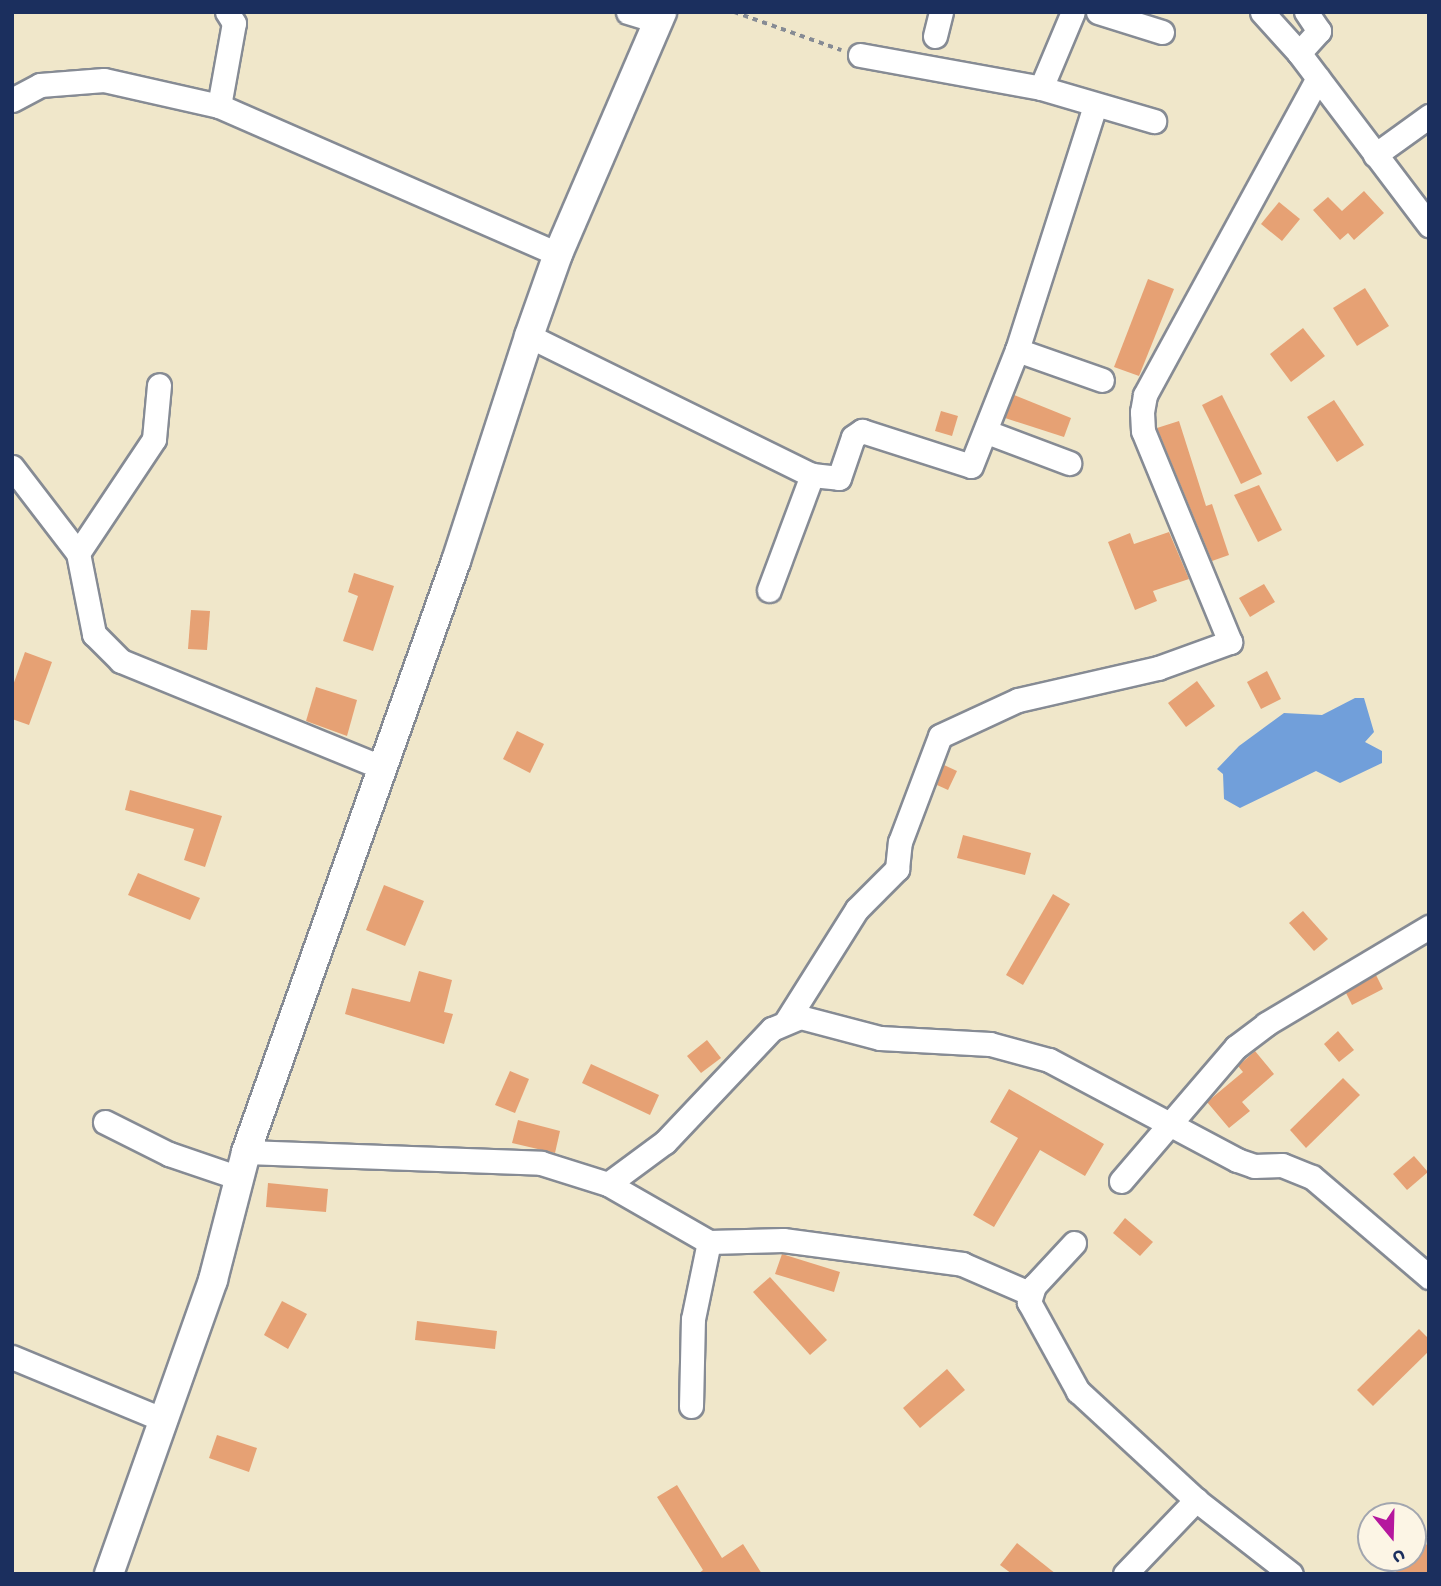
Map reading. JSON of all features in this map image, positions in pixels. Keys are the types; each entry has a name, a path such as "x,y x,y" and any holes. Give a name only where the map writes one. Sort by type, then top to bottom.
{"street":[{"path":"109,1574 213,1280 243,1165 381,767 456,561 558,254 660,17 628,12"},
{"path":"935,36 942,12"},
{"path":"1041,88 1073,12"},
{"path":"1098,12 1162,32"},
{"path":"1262,12 1299,53 1429,225"},
{"path":"1299,53 1320,31 1306,12"},
{"path":"219,106 234,16"},
{"path":"860,55 1041,88 1154,121"},
{"path":"608,1184 665,1142 726,1075 787,1020 857,909 897,869 900,842 940,736 1018,700 1158,668 1230,642 1143,430 1142,412 1145,395 1318,78"},
{"path":"14,98 40,85 104,80 219,106 558,254"},
{"path":"529,336 811,475 839,478 853,438 862,431 965,467 973,464 1017,350 1095,105"},
{"path":"1375,155 1429,116"},
{"path":"1017,350 1102,380"},
{"path":"78,552 154,439 159,385"},
{"path":"987,432 1069,463"},
{"path":"12,467 78,552 94,634 121,661 381,767"},
{"path":"769,590 811,475"},
{"path":"1121,1181 1175,1123 1236,1047 1266,1024 1429,927"},
{"path":"787,1020 800,1017 880,1038 1002,1047 1049,1060 1117,1099 1175,1123 1237,1160 1254,1166 1282,1165 1312,1177 1429,1277"},
{"path":"105,1122 169,1154 243,1165 541,1163 608,1184 709,1242 783,1240 962,1264 1029,1293"},
{"path":"691,1406 693,1319 709,1242"},
{"path":"1074,1243 1029,1293 1029,1302 1078,1391 1196,1500 1291,1574"},
{"path":"12,1357 164,1420"},
{"path":"1125,1574 1196,1500"}],"path":[{"path":"734,12 860,55"}],"water":[{"path":"1355,698 1364,698 1374,732 1365,742 1382,751 1382,763 1340,783 1316,771 1240,808 1224,799 1223,774 1217,769 1239,746 1284,713 1322,715"}],"building":[{"path":"1364,191 1384,213 1354,240 1348,233 1340,240 1313,210 1328,197 1342,211"},
{"path":"1279,202 1300,219 1282,241 1261,224"},
{"path":"1148,279 1174,289 1139,376 1114,367"},
{"path":"1365,288 1389,326 1357,346 1333,308"},
{"path":"1303,328 1325,356 1291,382 1270,354"},
{"path":"1014,395 1071,418 1064,437 1005,418"},
{"path":"1222,395 1262,474 1241,484 1202,405"},
{"path":"1334,400 1364,445 1337,462 1307,417"},
{"path":"941,411 958,416 952,436 935,431"},
{"path":"1179,421 1206,506 1212,504 1229,555 1212,561 1157,428"},
{"path":"1259,485 1282,530 1258,542 1234,495"},
{"path":"1169,532 1189,579 1153,591 1157,601 1135,610 1108,542 1130,533 1134,544"},
{"path":"354,573 394,586 373,651 343,641 358,596 348,592"},
{"path":"1264,584 1275,602 1250,617 1239,598"},
{"path":"191,610 210,611 207,650 188,649"},
{"path":"25,652 52,662 29,725 12,719 12,688"},
{"path":"1267,671 1281,699 1261,709 1247,682"},
{"path":"1197,681 1215,706 1186,727 1168,703"},
{"path":"316,687 357,700 347,736 306,721"},
{"path":"517,731 544,744 530,773 503,759"},
{"path":"944,765 957,771 948,790 937,785"},
{"path":"130,790 222,816 205,867 184,860 194,829 125,810"},
{"path":"963,835 1031,853 1025,875 957,858"},
{"path":"138,873 200,898 190,920 128,895"},
{"path":"384,885 424,901 405,946 366,930"},
{"path":"1053,894 1070,904 1023,985 1006,975"},
{"path":"1303,911 1328,939 1314,951 1289,923"},
{"path":"419,971 452,980 444,1012 453,1014 444,1044 345,1014 352,988 410,1002"},
{"path":"1376,975 1383,989 1352,1005 1346,993"},
{"path":"1338,1031 1354,1050 1339,1062 1324,1044"},
{"path":"707,1040 721,1058 701,1073 687,1056"},
{"path":"1255,1051 1274,1074 1242,1102 1250,1111 1229,1128 1207,1102 1243,1072 1238,1066"},
{"path":"591,1064 659,1095 650,1115 582,1083"},
{"path":"510,1071 529,1079 515,1113 495,1105"},
{"path":"1343,1078 1360,1095 1306,1148 1290,1130"},
{"path":"1009,1089 1104,1144 1085,1176 1040,1150 994,1227 973,1215 1018,1138 990,1122"},
{"path":"518,1120 560,1131 555,1153 512,1143"},
{"path":"1414,1156 1428,1172 1407,1190 1393,1174"},
{"path":"268,1183 328,1189 326,1212 266,1207"},
{"path":"1125,1218 1153,1242 1140,1256 1113,1233"},
{"path":"782,1254 840,1272 834,1292 775,1274"},
{"path":"770,1277 827,1340 810,1355 753,1292"},
{"path":"282,1301 307,1314 288,1349 264,1335"},
{"path":"417,1321 497,1331 495,1349 415,1340"},
{"path":"1419,1329 1429,1339 1429,1351 1373,1406 1357,1390"},
{"path":"947,1369 965,1390 920,1428 903,1408"},
{"path":"217,1435 257,1448 249,1472 209,1458"},
{"path":"677,1485 722,1558 743,1544 762,1574 698,1574 703,1570 657,1497"},
{"path":"1429,1542 1429,1574 1393,1574 1427,1572"},
{"path":"1017,1543 1056,1574 1012,1574 1000,1565"}]}
